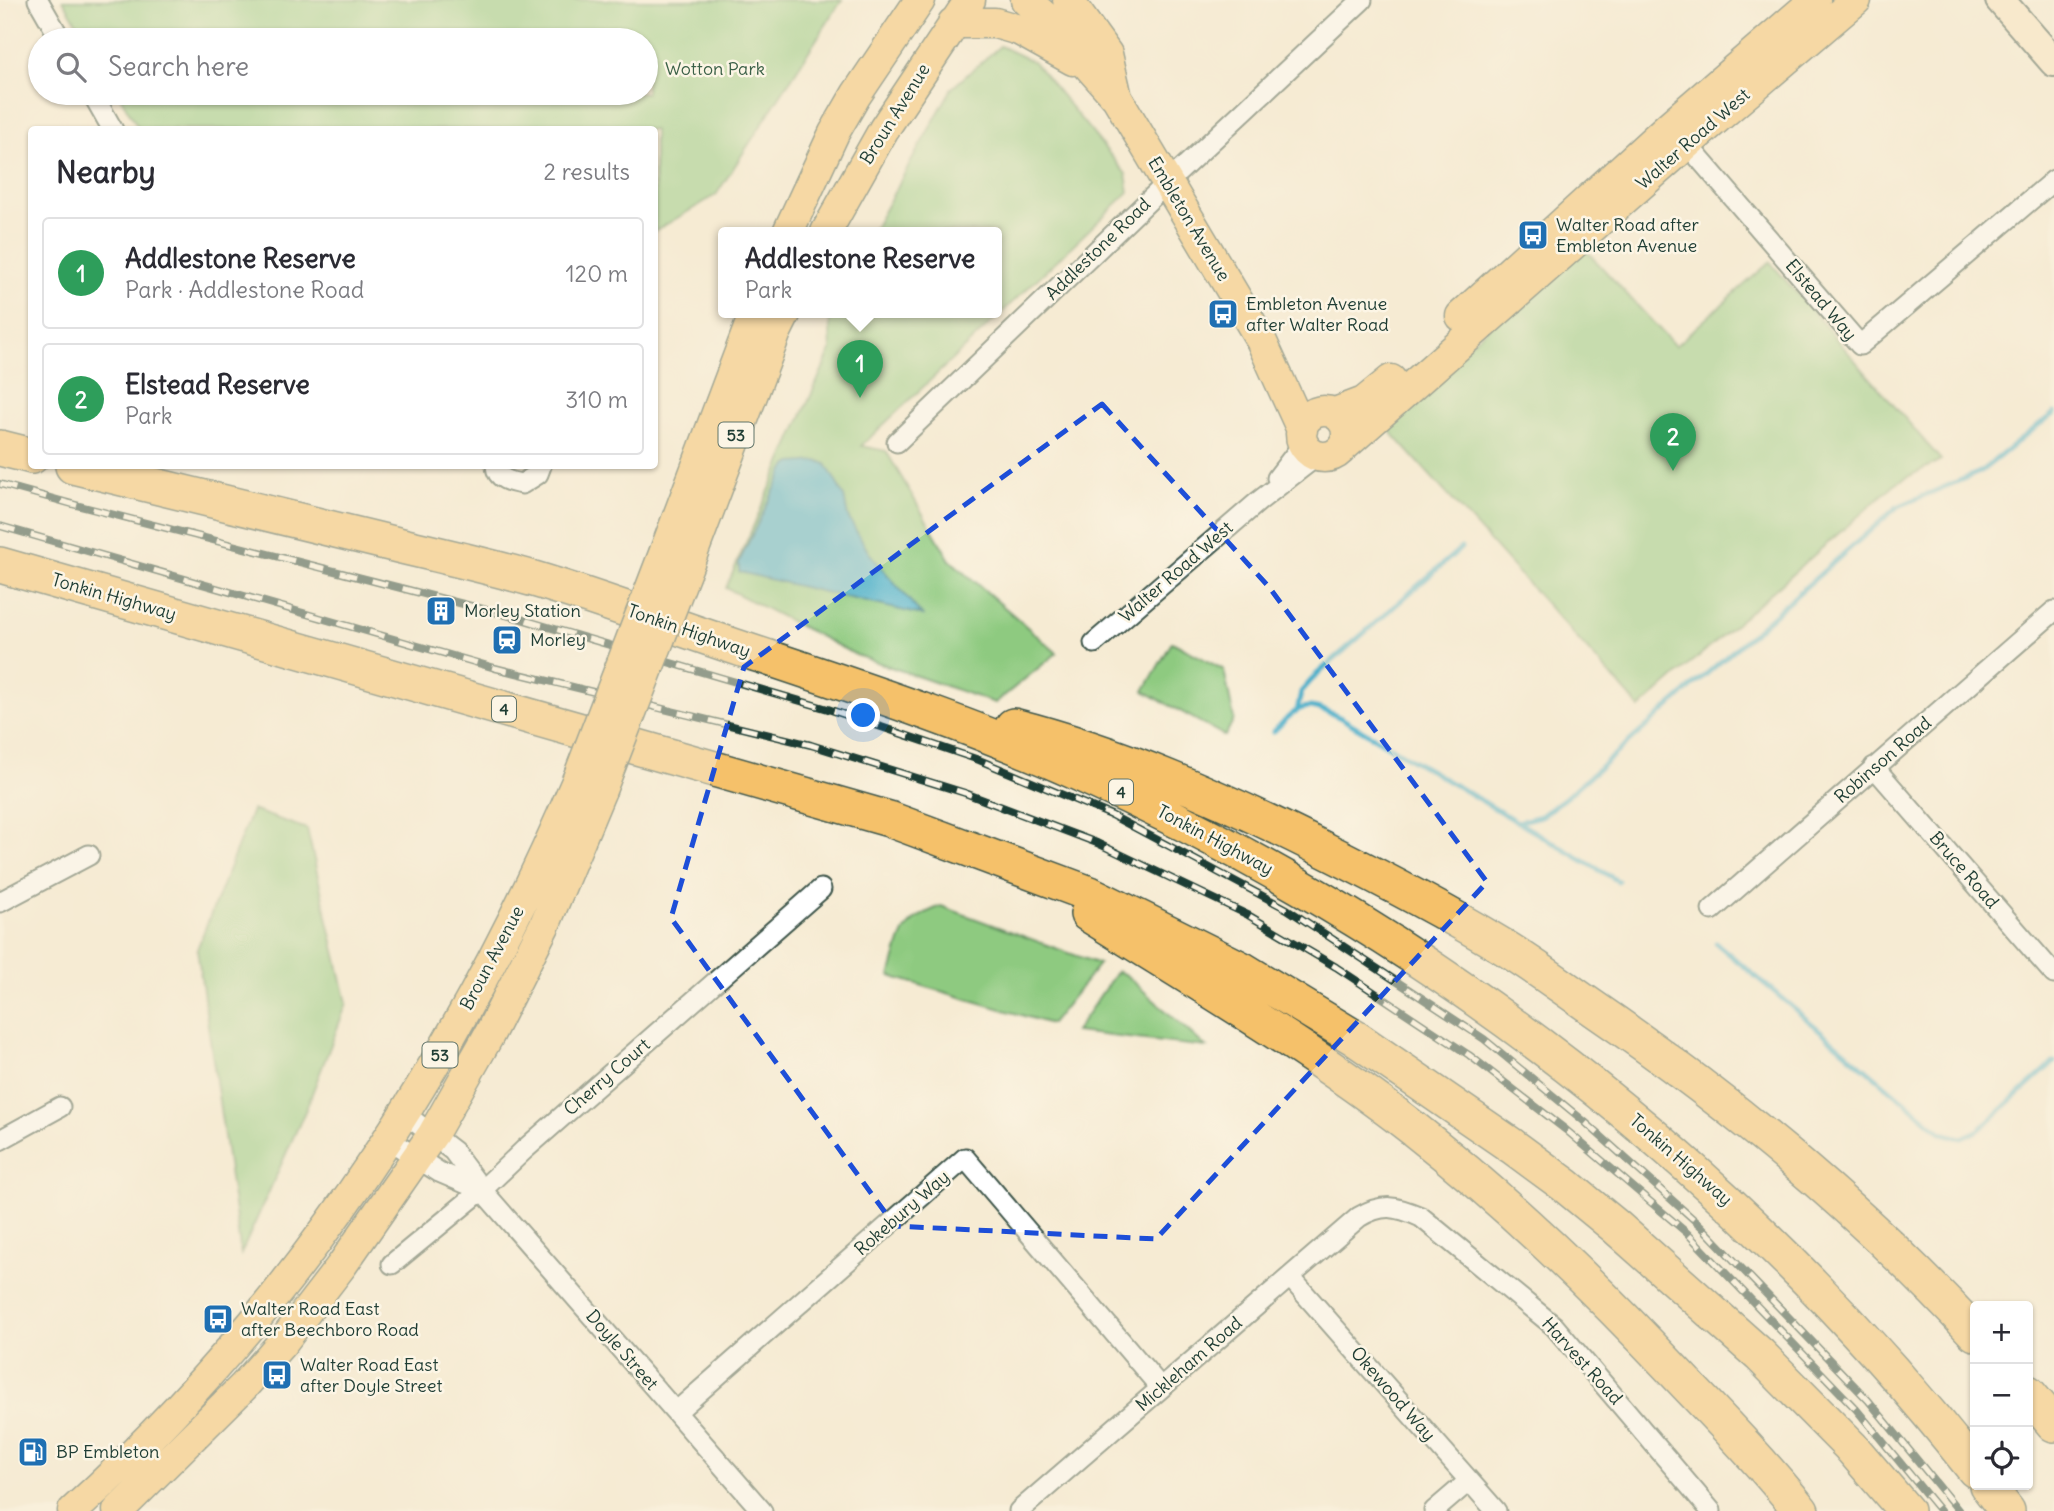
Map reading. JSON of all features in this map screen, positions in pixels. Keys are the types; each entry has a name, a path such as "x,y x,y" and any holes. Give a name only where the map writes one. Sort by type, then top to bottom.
{"highway":[{"path":"0,448 28,455"},
{"name":"Tonkin Highway","path":"85,469 536,579 923,710 1010,744 1178,820 1363,923 1474,996 1580,1075 1671,1150 1787,1258 1870,1344 1970,1464"},
{"name":"Tonkin Highway","path":"0,565 889,819 1090,894 1243,970 1355,1038 1512,1146 1615,1226 1760,1355 1850,1446 1906,1511"},
{"path":"823,677 1062,738 1154,772 1295,835 1387,881 1499,944 1685,1072 1739,1115 1833,1192 1970,1328"},
{"path":"1005,862 1290,1041 1414,1129 1515,1213 1601,1294 1754,1455 1801,1511"},
{"path":"2033,1399 2054,1424"},
{"path":"1991,1490 2007,1511"}],"main road":[{"path":"856,95 895,0"},
{"path":"790,227 834,133 856,95 920,0"},
{"name":"Embleton Avenue","path":"1026,0 1046,18 1117,98 1320,434"},
{"name":"Embleton Avenue","path":"1068,0 1107,54 1117,98"},
{"name":"Walter Road West","path":"1678,134 1815,0"},
{"name":"Walter Road West","path":"1320,434 1678,134 1856,0"},
{"path":"2000,0 2054,62"},
{"path":"962,11 1019,30 1090,69"},
{"name":"Broun Avenue","path":"829,227 884,129 962,11"},
{"name":"Broun Avenue","path":"678,556 753,318"},
{"name":"Broun Avenue","path":"118,1511 223,1407 282,1343 342,1265 433,1134 489,1035 545,924 589,785 678,556 783,318"},
{"name":"Broun Avenue","path":"73,1511 128,1461 234,1347 320,1239 405,1114 494,961 589,785"}],"street":[{"path":"38,0 54,28"},
{"name":"Addlestone Road","path":"897,442 1362,0"},
{"path":"99,105 111,126"},
{"name":"Elstead Way","path":"1678,134 1860,345 2054,180"},
{"name":"Walter Road West","path":"1094,643 1259,501 1320,434"},
{"path":"496,469 502,478 522,484 538,474 540,469"},
{"name":"Robinson Road","path":"1712,910 2054,611"},
{"name":"Bruce Road","path":"1874,767 2054,974"},
{"path":"0,902 89,855"},
{"name":"Cherry Court","path":"392,1264 482,1190 821,889"},
{"path":"0,1140 60,1107"},
{"name":"Doyle Street","path":"405,1114 453,1151 482,1190 762,1511"},
{"name":"Doyle Street","path":"389,1140 439,1172 482,1190"},
{"name":"Rokebury Way","path":"676,1412 965,1158 1161,1388"},
{"name":"Harvest Road","path":"1359,1217 1374,1208 1404,1210 1421,1217 1554,1326 1711,1511"},
{"name":"Mickleham Road","path":"1019,1511 1359,1217"},
{"name":"Okewood Way","path":"1290,1277 1496,1511"},
{"path":"1434,1511 1469,1481"}],"highlighted area":[{"path":"1102,404 1269,587 1487,882 1156,1239 895,1226 671,918 744,667"}],"green space":[{"name":"Wotton Park","path":"63,0 842,0 716,195 658,229 658,126 137,126 125,105 658,105 658,28 80,28"},
{"path":"1000,46 1034,62 1126,174 1129,192 1002,312 1002,227 875,227 952,88"},
{"path":"1582,246 1675,346 1770,262 1941,460 1896,483 1640,708 1381,421"},
{"path":"829,318 996,318 861,446 886,451 950,560 1057,653 995,703 856,655 726,588 831,350"},
{"path":"1172,642 1224,670 1234,719 1225,736 1144,691"},
{"path":"252,810 307,829 347,1003 306,1109 241,1254 197,949"},
{"path":"941,906 1099,964 1051,1024 890,976 901,940 909,925"},
{"path":"1117,971 1126,975 1206,1047 1075,1032"}],"water":[{"path":"819,461 826,464 844,496 848,517 869,553 922,615 739,572 739,562 785,468 792,463"}],"waterway":[{"path":"1517,822 1541,816 1566,797 1897,507 1980,472 2054,413"},
{"path":"1297,711 1301,692 1316,675 1461,548"},
{"path":"1273,732 1290,715 1304,708 1329,712 1618,881"},
{"path":"1716,943 1942,1133 1962,1138 1979,1130 2054,1062"}],"railway":[{"path":"0,484 514,617 828,709 979,760 1111,815 1287,909 1484,1039 1585,1122 1701,1226 1868,1400 1959,1511"},
{"path":"0,526 495,668 811,745 965,793 1097,843 1248,915 1336,967 1469,1055 1566,1130 1687,1233 1856,1409 1940,1511"}],"place":[{"name":"Walter Road after Embleton Avenue","path":"1533,235"},
{"name":"Embleton Avenue after Walter Road","path":"1223,314"},
{"name":"Addlestone Reserve","path":"860,398"},
{"name":"Elstead Reserve","path":"1673,471"},
{"name":"Morley Station","path":"441,611"},
{"name":"Morley","path":"507,640"},
{"name":"Walter Road East after Beechboro Road","path":"218,1319"},
{"name":"Walter Road East after Doyle Street","path":"277,1375"},
{"name":"BP Embleton","path":"33,1452"}]}
